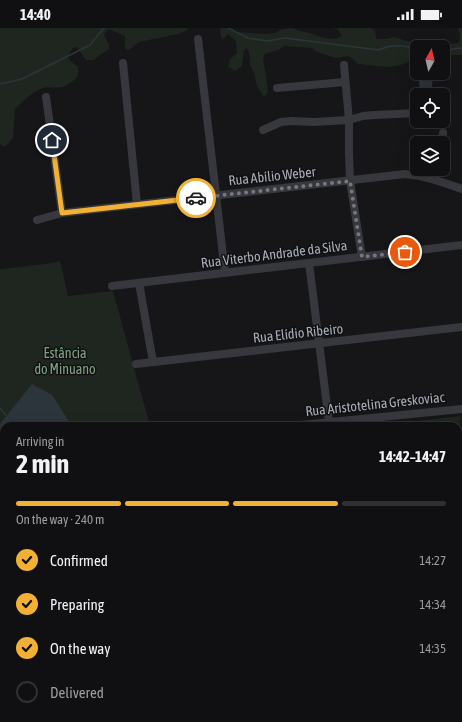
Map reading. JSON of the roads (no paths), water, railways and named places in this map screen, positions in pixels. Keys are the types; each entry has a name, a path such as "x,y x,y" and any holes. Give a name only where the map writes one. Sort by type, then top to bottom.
{"street":[{"path":"198,39 225,273"},
{"path":"123,64 137,204"},
{"path":"344,65 349,120 350,181 362,257"},
{"path":"277,88 345,82"},
{"path":"46,96 62,213"},
{"path":"262,130 281,122 349,120 363,116 410,113"},
{"name":"Rua Abílio Weber","path":"37,220 62,213 405,174 420,175 462,189"},
{"name":"Rua Viterbo Andrade da Silva","path":"112,286 462,246"},
{"path":"309,263 329,422"},
{"path":"139,283 153,362"},
{"name":"Rua Elídio Ribeiro","path":"136,364 462,328"},
{"name":"Rua Aristotelina Greskoviac","path":"329,422 462,409"}],"waterway":[{"path":"0,84 22,79 90,45 104,28"},
{"path":"228,28 248,38 267,41 285,38 379,50 389,46 410,47"},
{"path":"450,49 462,48"},
{"path":"0,408 7,417"}],"park label":[{"name":"Estância do Minuano","path":"65,362"}]}
